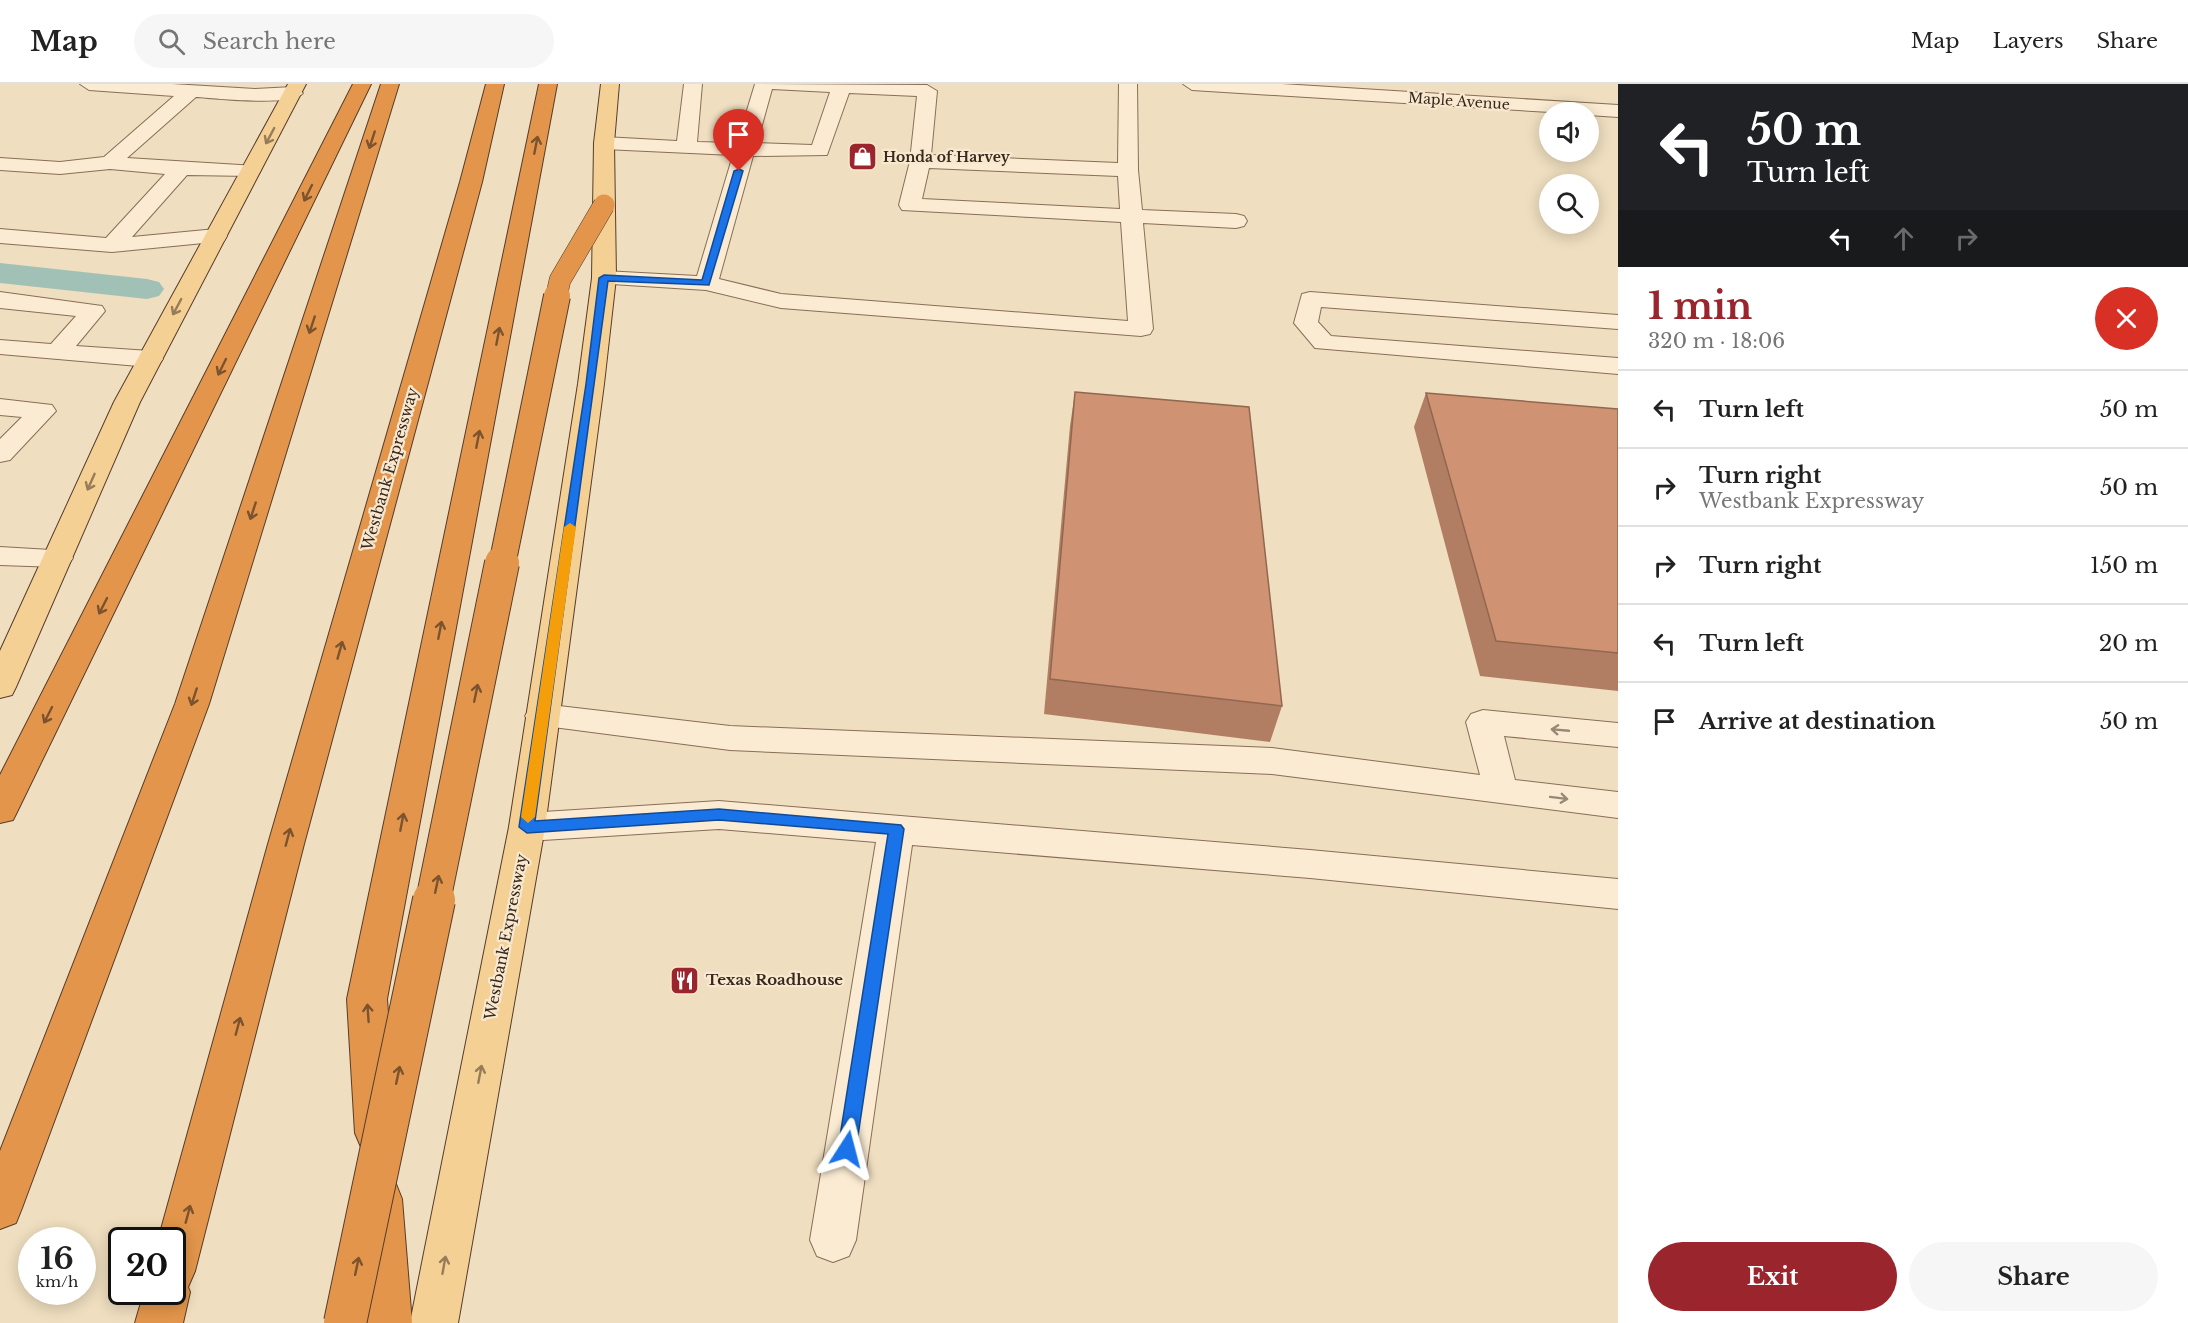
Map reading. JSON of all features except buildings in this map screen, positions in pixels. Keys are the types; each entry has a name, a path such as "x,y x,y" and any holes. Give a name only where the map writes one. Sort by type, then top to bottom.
{"highway":[{"path":"0,810 362,84"},
{"path":"0,1208 192,704 390,84"},
{"name":"Westbank Expressway","path":"184,1227 286,844 471,182 495,84"},
{"path":"388,1323 367,999 548,84"},
{"path":"345,1323 560,280 604,205"},
{"path":"159,1323 164,1305"}],"main road":[{"name":"Westbank Expressway","path":"434,1323 527,827 591,384 604,278 604,143 610,84"},
{"path":"4,668 58,558 127,402 295,88"}],"street":[{"path":"89,84 255,94 295,88"},
{"path":"686,148 693,84"},
{"path":"706,283 764,84"},
{"path":"774,84 927,91 920,161 910,205 1236,221"},
{"path":"604,278 706,283 781,301 1141,329 1128,170 1128,84"},
{"name":"Maple Avenue","path":"1191,84 1618,111"},
{"path":"604,143 686,148 820,151 841,87"},
{"path":"110,163 191,91"},
{"path":"920,161 1128,170"},
{"path":"0,164 60,168 110,163 181,170 251,170"},
{"path":"112,245 181,170"},
{"path":"0,236 112,245 216,236"},
{"path":"0,301 2,299 93,311 57,352"},
{"path":"1618,321 1310,299 1306,323 1324,343 1618,366"},
{"path":"0,347 150,359"},
{"path":"0,407 43,411 0,454"},
{"path":"0,555 58,558"},
{"path":"542,716 730,738 1272,761 1618,805"},
{"path":"1501,791 1483,722 1618,735"},
{"path":"527,827 719,815 1322,865 1618,894"},
{"path":"833,1240 896,829"}],"waterway":[{"path":"0,273 147,289"}],"slow traffic":[{"path":"528,817 570,527"}],"place":[{"name":"Honda of Harvey","path":"862,157"},
{"name":"Texas Roadhouse","path":"685,980"}],"route":[{"path":"739,171 706,283 604,278 591,384 527,827 719,815 896,829 847,1149"}]}
